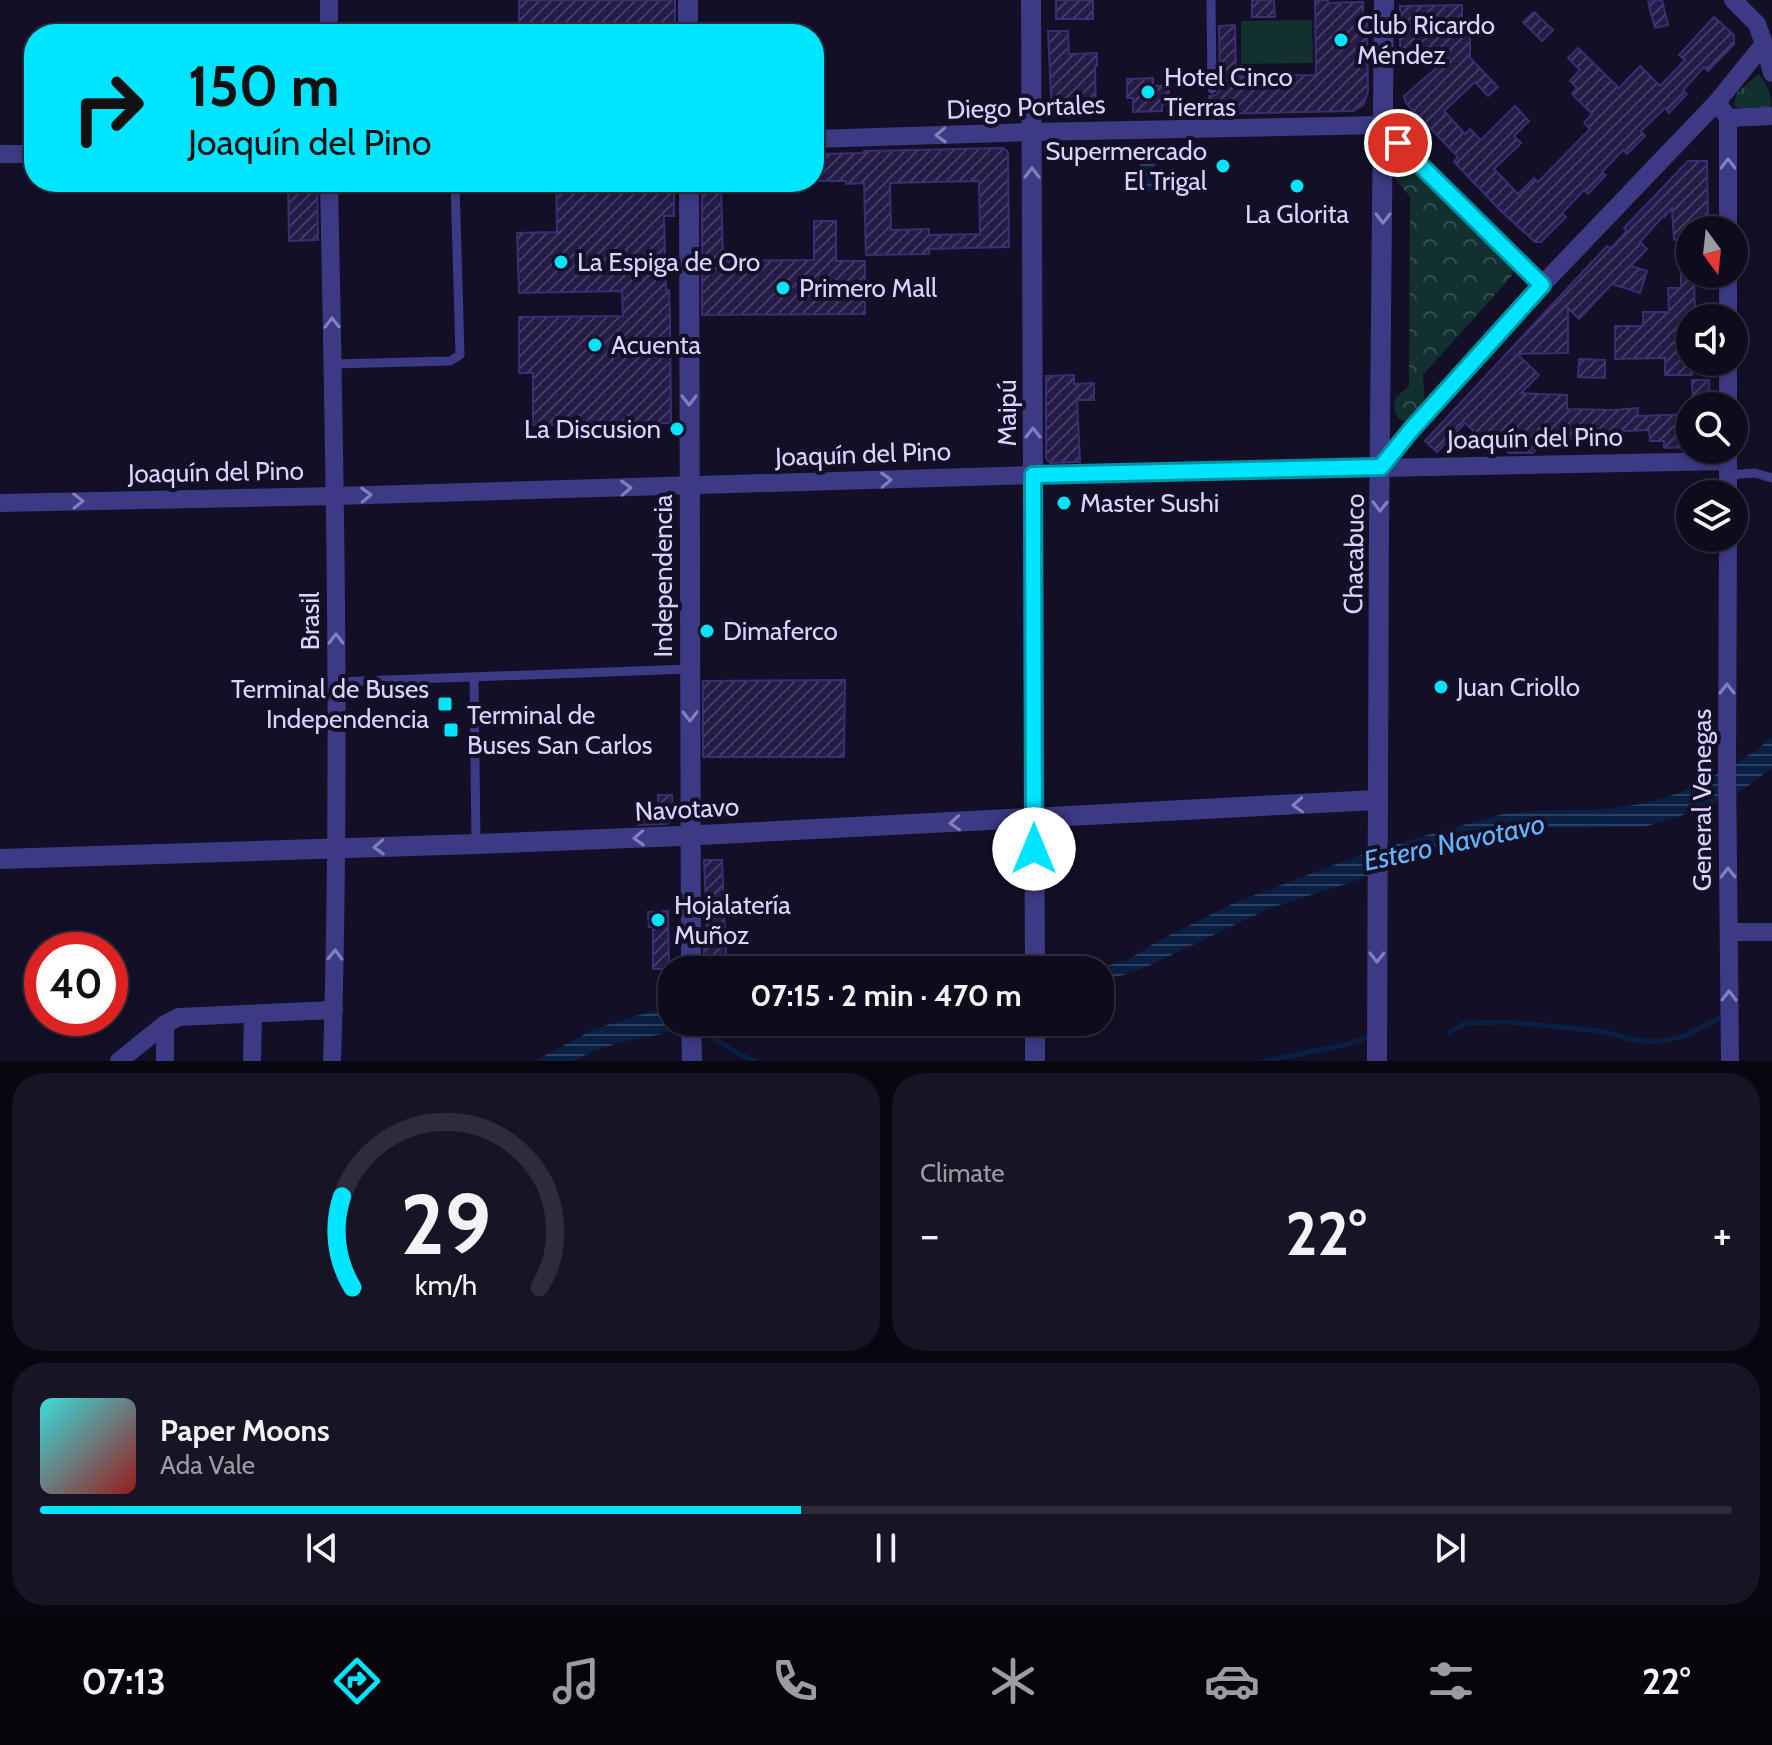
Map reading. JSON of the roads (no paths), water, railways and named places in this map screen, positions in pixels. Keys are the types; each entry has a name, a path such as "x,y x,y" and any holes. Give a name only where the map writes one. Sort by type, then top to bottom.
{"street":[{"path":"329,0 329,24"},
{"path":"688,0 688,24"},
{"name":"Maipú","path":"1031,0 1035,956"},
{"name":"Chacabuco","path":"1377,1061 1376,800 1384,0"},
{"path":"1733,0 1757,24 1772,73"},
{"path":"1381,467 1542,285 1722,110 1764,44"},
{"path":"1722,110 1772,116"},
{"path":"1722,110 1727,216"},
{"name":"Diego Portales","path":"824,139 1032,132 1213,121 1383,125"},
{"path":"1383,125 1542,285"},
{"path":"0,154 24,154"},
{"name":"Brasil","path":"329,192 336,496 337,849 332,1061"},
{"name":"Independencia","path":"689,192 691,956"},
{"name":"Joaquín del Pino","path":"0,503 1033,475 1676,463"},
{"name":"General Venegas","path":"1728,552 1730,1061"},
{"name":"Navotavo","path":"0,859 690,835 1376,800"},
{"path":"1729,932 1772,932"},
{"path":"119,1061 165,1024 179,1017 334,1010"},
{"path":"252,1061 253,1015"},
{"path":"165,1024 165,1061"},
{"path":"692,1036 692,1061"},
{"path":"1035,1036 1035,1061"}],"lane":[{"path":"1211,0 1212,89"},
{"path":"333,364 450,361 460,355 455,192"},
{"path":"1733,464 1772,478"},
{"path":"336,682 689,669"},
{"path":"474,677 476,844"}],"water":[{"path":"1140,160 1155,161 1155,192 1139,192"},
{"name":"Estero Navotavo","path":"1772,737 1772,768 1738,793 1702,809 1644,827 1543,828 1435,852 1270,908 1146,967 1114,978 1114,964 1129,959 1234,903 1374,850 1503,814 1606,809 1641,804 1676,794 1709,779 1754,752"},
{"path":"658,1009 658,1035 617,1043 574,1061 535,1061 594,1029"}],"waterway":[{"path":"1449,1032 1466,1023 1509,1022 1601,1031 1633,1040 1657,1042 1684,1036 1722,1017"},
{"path":"710,1036 755,1061"},
{"path":"1264,1061 1368,1037"}],"place":[{"name":"Club Ricardo Méndez","path":"1341,40"},
{"name":"Hotel Cinco Tierras","path":"1148,92"},
{"name":"Supermercado El Trigal","path":"1223,166"},
{"name":"La Glorita","path":"1297,186"},
{"name":"La Espiga de Oro","path":"561,262"},
{"name":"Primero Mall","path":"783,288"},
{"name":"Acuenta","path":"595,345"},
{"name":"La Discusion","path":"677,429"},
{"name":"Master Sushi","path":"1064,503"},
{"name":"Dimaferco","path":"707,631"},
{"name":"Juan Criollo","path":"1441,687"},
{"name":"Terminal de Buses Independencia","path":"445,704"},
{"name":"Terminal de Buses San Carlos","path":"451,730"},
{"name":"Hojalatería Muñoz","path":"658,920"}]}
